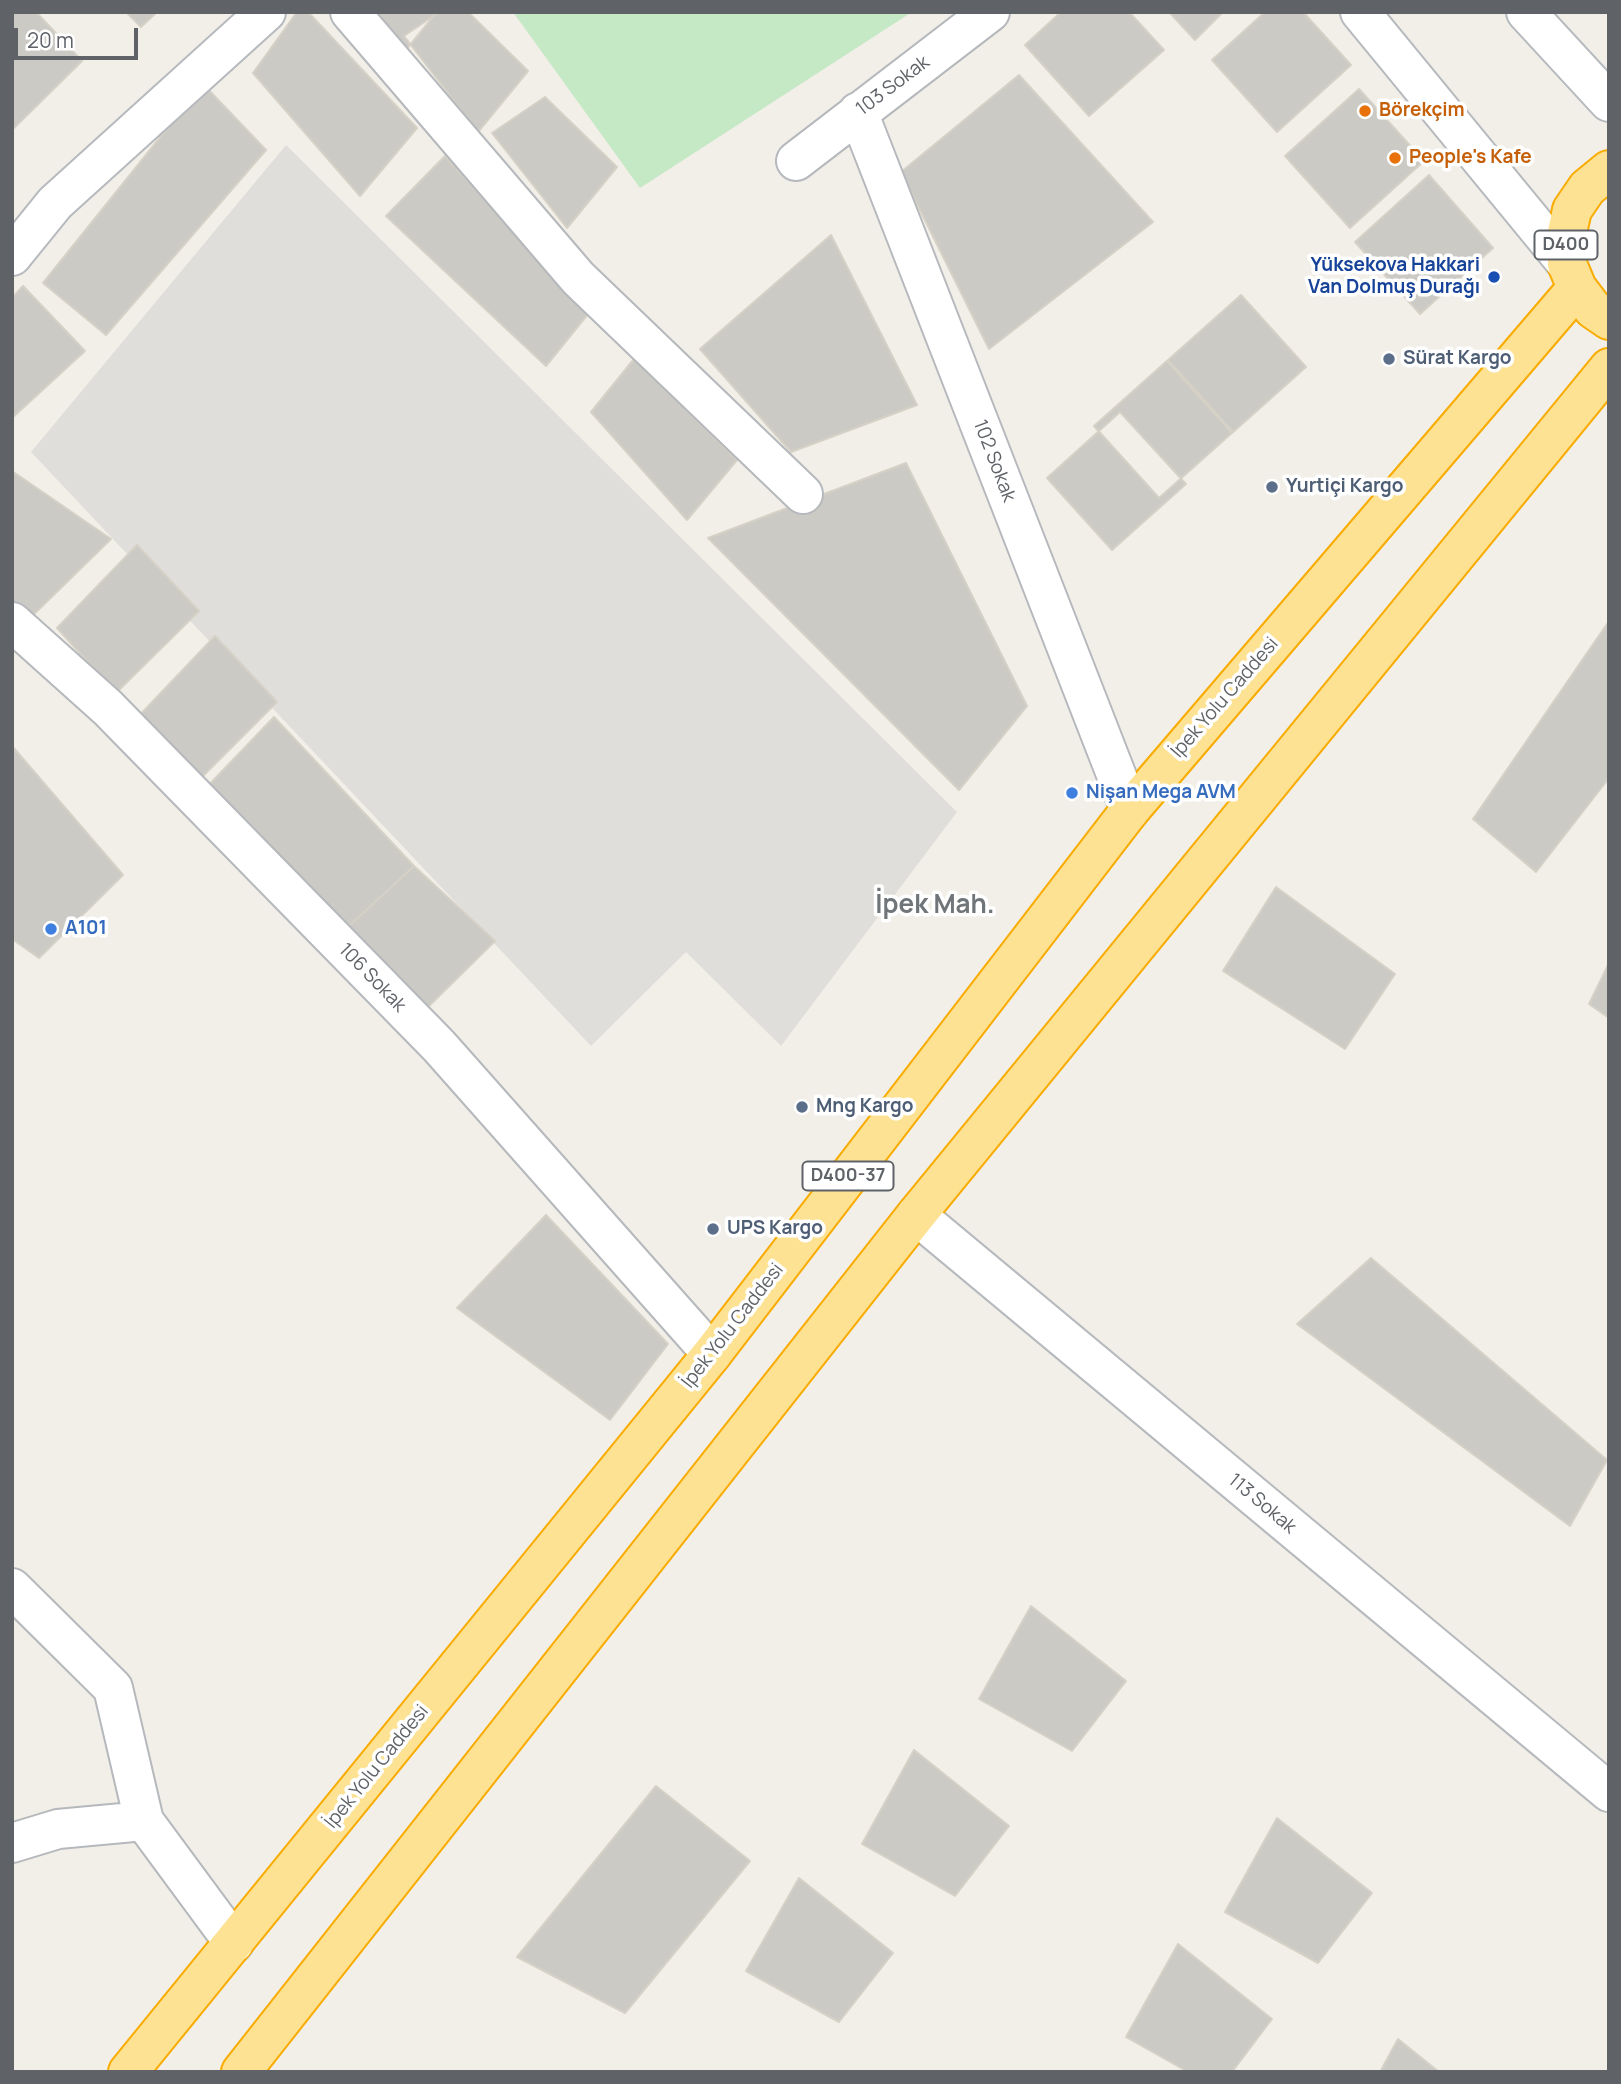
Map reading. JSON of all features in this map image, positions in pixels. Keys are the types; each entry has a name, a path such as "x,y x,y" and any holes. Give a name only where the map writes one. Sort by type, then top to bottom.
{"highway":[{"name":"D400","path":"1609,170 1587,188 1572,211 1566,237 1572,276 1593,309 1609,320"},
{"name":"İpek Yolu Caddesi","path":"128,2072 712,1353 1130,810 1572,276"},
{"path":"241,2072 916,1216 1609,368"}],"street":[{"path":"12,256 55,202 266,12"},
{"path":"350,12 578,278 803,494"},
{"name":"103 Sokak","path":"796,161 990,12"},
{"path":"1360,12 1572,276"},
{"path":"1526,12 1609,102"},
{"name":"102 Sokak","path":"858,113 1130,810"},
{"name":"106 Sokak","path":"12,622 108,708 439,1046 712,1353"},
{"name":"113 Sokak","path":"916,1216 1609,1792"},
{"path":"12,1588 113,1688 144,1821 234,1943"},
{"path":"12,1843 58,1829 144,1821"}],"shaded area":[{"path":"286,145 957,812 781,1046 686,952 591,1046 31,452"}],"green space":[{"path":"513,12 912,12 640,188"}],"building":[{"path":"12,12 36,12 82,61 12,130"},
{"path":"126,12 157,12 141,27"},
{"path":"297,12 308,12 417,128 360,196 253,73"},
{"path":"377,12 437,12 406,50"},
{"path":"439,12 468,12 528,71 478,132 404,36"},
{"path":"1061,12 1129,12 1164,50 1089,116 1025,45"},
{"path":"1169,12 1223,12 1195,40"},
{"path":"1265,12 1303,12 1351,65 1277,132 1212,60"},
{"path":"1019,75 1153,222 989,349 901,172"},
{"path":"203,84 266,150 106,335 43,283"},
{"path":"1359,89 1424,161 1350,228 1285,156"},
{"path":"545,97 617,167 567,228 492,133"},
{"path":"445,156 588,314 546,366 386,216"},
{"path":"1429,175 1493,248 1420,314 1355,242"},
{"path":"831,235 917,405 791,452 700,349"},
{"path":"23,286 85,351 12,418 12,298"},
{"path":"1241,295 1306,367 1232,433 1167,361"},
{"path":"634,359 737,460 687,520 591,412"},
{"path":"1168,360 1233,432 1159,498 1094,426"},
{"path":"1120,412 1186,484 1112,550 1047,478"},
{"path":"906,463 1027,706 959,790 708,538"},
{"path":"12,471 111,539 27,621 12,607"},
{"path":"137,545 199,611 116,693 57,628"},
{"path":"1609,621 1609,778 1536,872 1473,819"},
{"path":"215,636 277,702 194,785 135,720"},
{"path":"274,717 414,866 348,927 203,791"},
{"path":"12,746 123,875 39,958 12,939"},
{"path":"414,866 495,941 427,1008 348,927"},
{"path":"1276,887 1395,974 1345,1049 1223,971"},
{"path":"1609,963 1609,1018 1589,1004"},
{"path":"546,1215 668,1344 610,1420 457,1308"},
{"path":"1371,1258 1607,1460 1570,1526 1297,1324"},
{"path":"1031,1606 1126,1681 1072,1751 979,1699"},
{"path":"914,1750 1009,1826 955,1896 862,1844"},
{"path":"656,1786 750,1861 625,2013 517,1957"},
{"path":"1277,1818 1372,1893 1318,1963 1225,1912"},
{"path":"799,1878 893,1953 839,2022 746,1971"},
{"path":"1178,1944 1272,2019 1232,2072 1188,2072 1126,2037"},
{"path":"1398,2039 1439,2072 1380,2072"}],"place":[{"name":"Börekçim","path":"1365,111"},
{"name":"People's Kafe","path":"1395,158"},
{"name":"Yüksekova Hakkari Van Dolmuş Durağı","path":"1494,277"},
{"name":"Sürat Kargo","path":"1389,359"},
{"name":"Yurtiçi Kargo","path":"1272,487"},
{"name":"Nişan Mega AVM","path":"1072,793"},
{"name":"A101","path":"51,929"},
{"name":"Mng Kargo","path":"802,1107"},
{"name":"UPS Kargo","path":"713,1229"}],"district":[{"name":"İpek Mah.","path":"935,906"}]}
